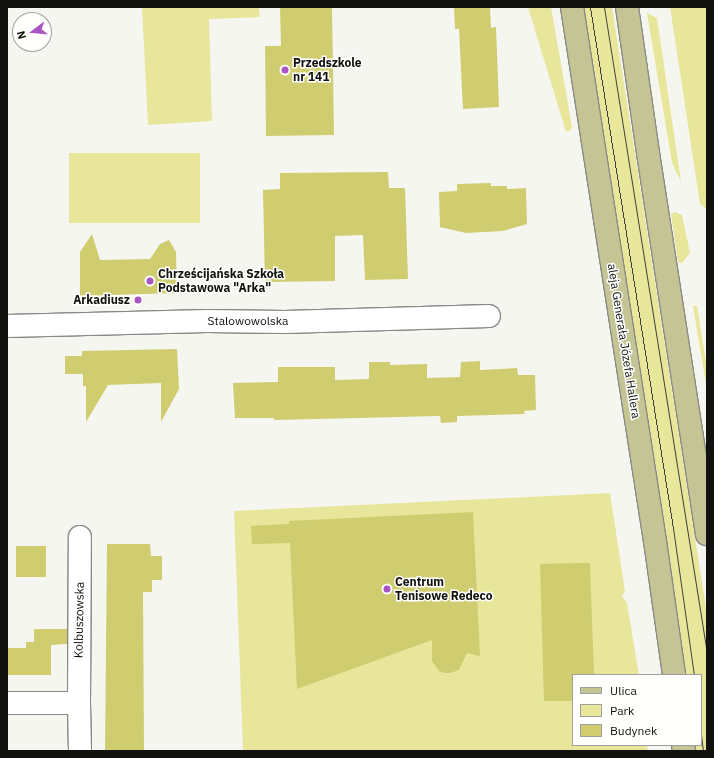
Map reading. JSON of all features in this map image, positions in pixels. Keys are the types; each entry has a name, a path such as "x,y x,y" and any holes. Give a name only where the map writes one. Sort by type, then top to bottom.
{"main road":[{"name":"aleja Generała Józefa Hallera","path":"572,7 657,555 674,674"},
{"path":"627,7 648,154 707,534"}],"street":[{"name":"Stalowowolska","path":"7,326 207,321 285,322 489,316"},
{"name":"Kolbuszowska","path":"80,538 80,751"},
{"path":"7,703 79,703"}],"green space":[{"path":"142,7 259,7 260,17 209,19 212,121 148,125"},
{"path":"528,7 551,7 572,127 571,130 566,132"},
{"path":"583,7 612,7 707,614 707,751 695,751 695,746 702,746 702,674 685,674 661,501"},
{"path":"670,7 707,7 707,209 700,204"},
{"path":"647,13 657,18 681,182 672,163"},
{"path":"69,153 200,153 200,223 69,223"},
{"path":"675,212 682,215 690,253 682,263 678,262 671,214"},
{"path":"693,306 697,306 707,368 707,390"},
{"path":"610,493 625,591 622,596 627,603 639,674 572,674 572,746 647,746 648,751 243,751 234,511"}],"building":[{"path":"280,7 332,7 334,135 266,136 265,46 281,46"},
{"path":"454,7 490,7 491,28 496,27 499,107 463,109 459,29 455,29"},
{"path":"388,172 389,188 405,188 408,279 365,280 363,235 335,236 335,281 265,282 263,190 280,189 280,173"},
{"path":"491,183 491,186 507,186 507,189 526,188 527,224 503,231 466,233 440,227 439,192 457,191 457,184"},
{"path":"92,234 100,260 150,259 160,244 169,240 176,252 177,293 80,296 80,252"},
{"path":"177,349 179,389 161,422 161,383 108,385 86,422 86,386 83,386 83,374 65,374 65,356 82,356 82,351"},
{"path":"480,361 480,370 517,368 518,375 535,375 536,410 524,411 525,414 457,416 457,422 441,423 440,416 274,420 274,418 235,418 233,383 278,382 278,367 335,367 335,380 369,379 369,362 390,362 390,365 427,364 427,378 460,377 461,362"},
{"path":"473,512 480,656 467,653 459,670 450,673 439,671 432,661 432,640 297,689 290,543 252,544 251,526 289,524 289,521"},
{"path":"107,544 150,544 151,556 162,556 162,580 152,580 152,592 143,592 144,751 105,751"},
{"path":"16,546 46,546 46,577 16,577"},
{"path":"590,563 594,674 572,674 572,701 544,701 540,564"},
{"path":"34,629 67,629 67,644 51,645 51,675 7,675 7,648 26,648 26,642 34,642"}],"tram line":[{"path":"590,7 673,528 694,674"},
{"path":"604,7 707,654"},
{"path":"702,743 703,751"}],"place":[{"name":"Przedszkole nr 141","path":"285,70"},
{"name":"Chrześcijańska Szkoła Podstawowa \"Arka\"","path":"150,281"},
{"name":"Arkadiusz","path":"138,300"},
{"name":"Centrum Tenisowe Redeco","path":"387,589"}]}
